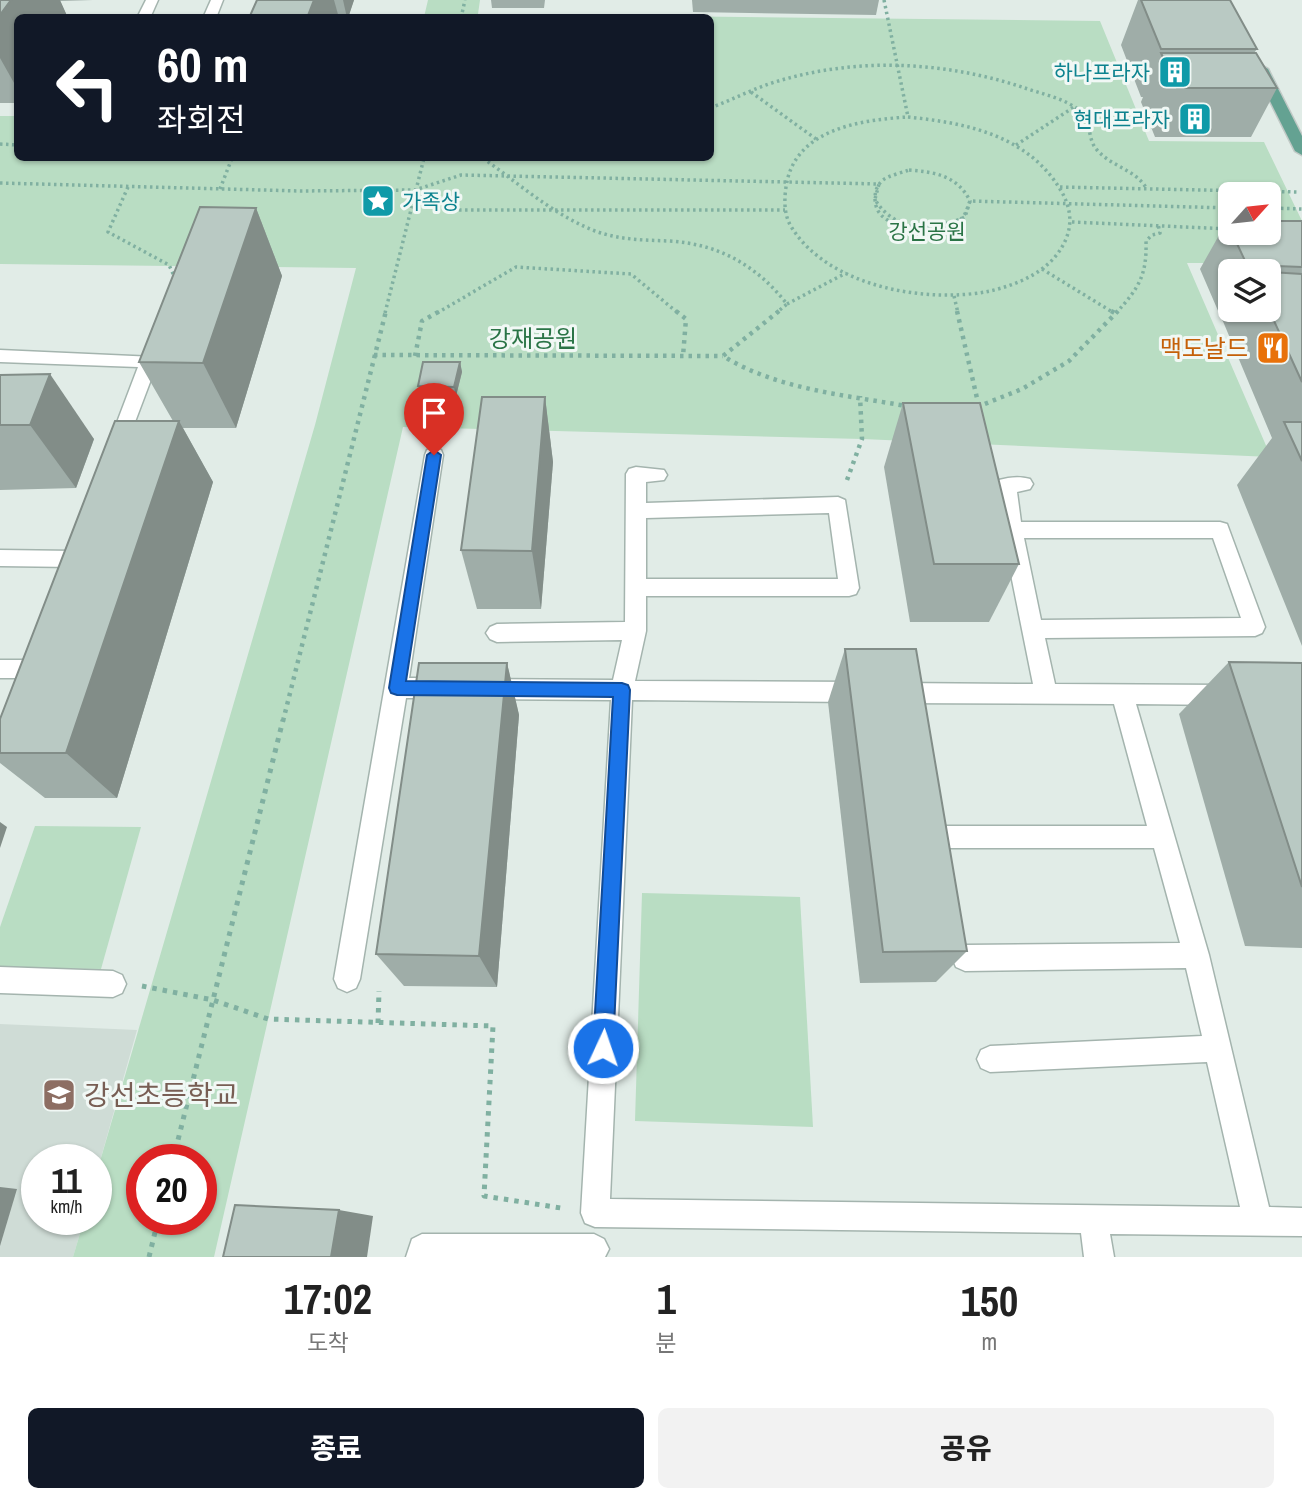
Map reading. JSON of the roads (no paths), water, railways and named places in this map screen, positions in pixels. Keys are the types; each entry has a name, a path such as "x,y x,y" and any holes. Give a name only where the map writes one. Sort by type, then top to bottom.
{"main road":[{"path":"1255,58 1302,151"}],"lane":[{"path":"0,356 149,361 111,460"},
{"path":"347,979 434,455"},
{"path":"421,1257 422,1249 593,1253 622,690 635,631 636,474 657,475"},
{"path":"1023,485 1006,485 1012,530 1046,694"},
{"path":"636,511 838,505 849,588 636,587"},
{"path":"1012,530 1220,530 1255,627 1033,629"},
{"path":"0,558 76,552 65,583"},
{"path":"497,633 635,631"},
{"path":"0,669 31,669 46,632"},
{"path":"397,688 1241,696"},
{"path":"1122,695 1196,955 1258,1222"},
{"path":"940,837 1162,837"},
{"path":"965,958 1196,955"},
{"path":"0,980 113,984"},
{"path":"990,1059 1217,1048"},
{"path":"595,1213 1302,1222"},
{"path":"1093,1220 1098,1257"}],"place":[{"name":"하나프라자","path":"1175,72"},
{"name":"현대프라자","path":"1195,119"},
{"name":"가족상","path":"378,201"},
{"name":"맥도날드","path":"1273,348"},
{"name":"강선초등학교","path":"59,1095"}],"park label":[{"name":"강선공원","path":"927,231"},
{"name":"강재공원","path":"533,338"}]}
